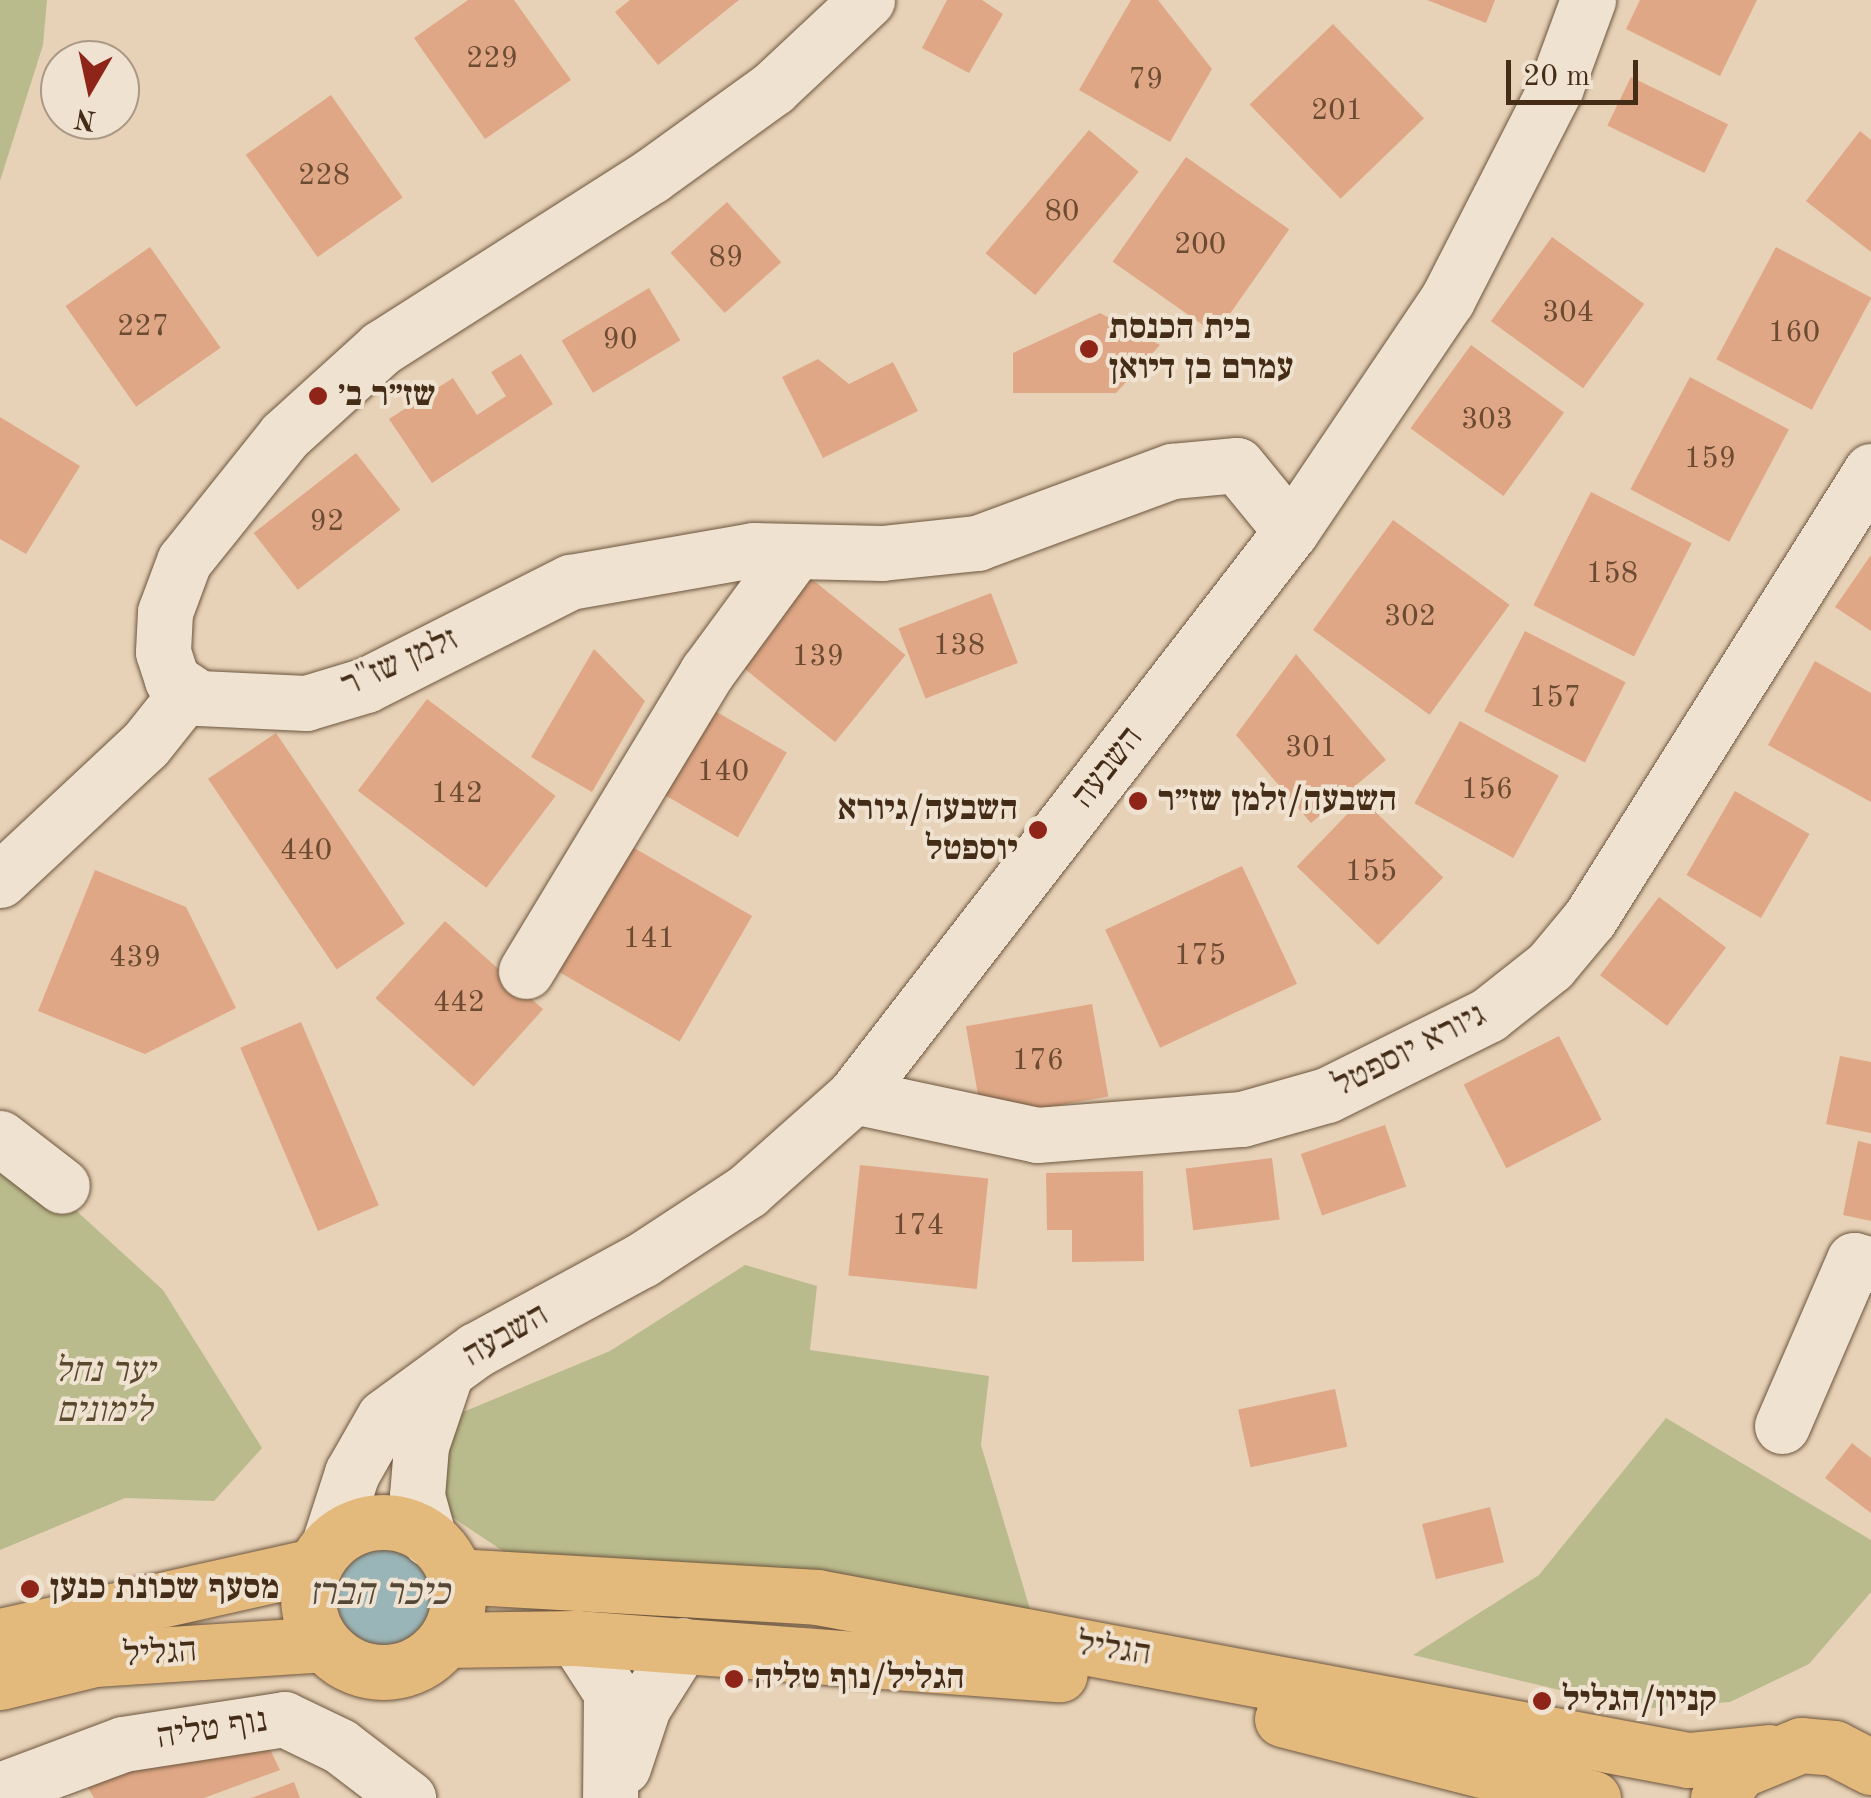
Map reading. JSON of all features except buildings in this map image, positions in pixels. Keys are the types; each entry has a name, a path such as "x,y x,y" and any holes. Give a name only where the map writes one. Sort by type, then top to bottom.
{"main road":[{"path":"389,1522 442,1558 458,1598 445,1640 429,1656 385,1672 362,1669 323,1644 308,1606 322,1555 347,1532 389,1522"},
{"name":"הגליל","path":"0,1636 322,1555"},
{"name":"הגליל","path":"442,1558 816,1597 1688,1760 1834,1748 1869,1759"},
{"name":"הגליל","path":"445,1640 576,1638 1046,1671 1347,1732 1593,1798"},
{"name":"הגליל","path":"0,1682 94,1659 323,1644"},
{"path":"1718,1798 1769,1752"}],"street":[{"path":"0,880 145,745 188,691 172,680 162,652 165,612 184,561 285,434 380,348 652,176 773,88 868,0"},
{"name":"השבעה","path":"322,1555 352,1472 384,1417 446,1372 748,1191 854,1096 1291,531 1447,300 1556,87 1588,0"},
{"name":"זלמן שז\"ר","path":"188,691 222,702 306,703 366,685 570,582 722,554 794,556 976,543 1172,470 1237,465 1291,531"},
{"name":"גיורא יוספטל","path":"854,1096 1037,1135 1242,1118 1344,1088 1488,1015 1550,966 1590,918 1871,471"},
{"path":"526,971 708,672 794,556"},
{"path":"0,1138 62,1186"},
{"path":"1782,1426 1854,1260 1871,1265"},
{"name":"השבעה","path":"442,1558 416,1496 421,1446 446,1372"},
{"path":"576,1638 611,1692 611,1798"},
{"path":"611,1798 643,1707 682,1645"},
{"name":"נוף טליה","path":"0,1790 123,1744 284,1719 340,1746 408,1798"}],"green space":[{"path":"0,0 47,0 40,54 0,181"},
{"name":"יער נחל לימונים","path":"0,1141 163,1290 262,1448 214,1501 125,1498 0,1550"},
{"path":"745,1265 817,1286 810,1350 989,1376 981,1445 1032,1616 509,1555 446,1513 442,1472 451,1417 610,1351"},
{"path":"1666,1418 1871,1540 1871,1592 1809,1664 1730,1702 1639,1709 1413,1655 1539,1575"}],"water":[{"name":"כיכר הברז","path":"380,1537 403,1541 422,1555 436,1574 440,1597 436,1620 422,1639 403,1653 380,1657 357,1653 338,1639 324,1620 320,1597 324,1574 338,1555 357,1541"}],"place":[{"name":"בית הכנסת עמרם בן דיואן","path":"1089,349"},
{"name":"שז״ר ב׳","path":"318,396"},
{"name":"השבעה/זלמן שז״ר","path":"1138,801"},
{"name":"השבעה/גיורא יוספטל","path":"1038,830"},
{"name":"מסעף שכונת כנען","path":"30,1589"},
{"name":"הגליל/נוף טליה","path":"734,1679"},
{"name":"קניון/הגליל","path":"1542,1701"}]}
